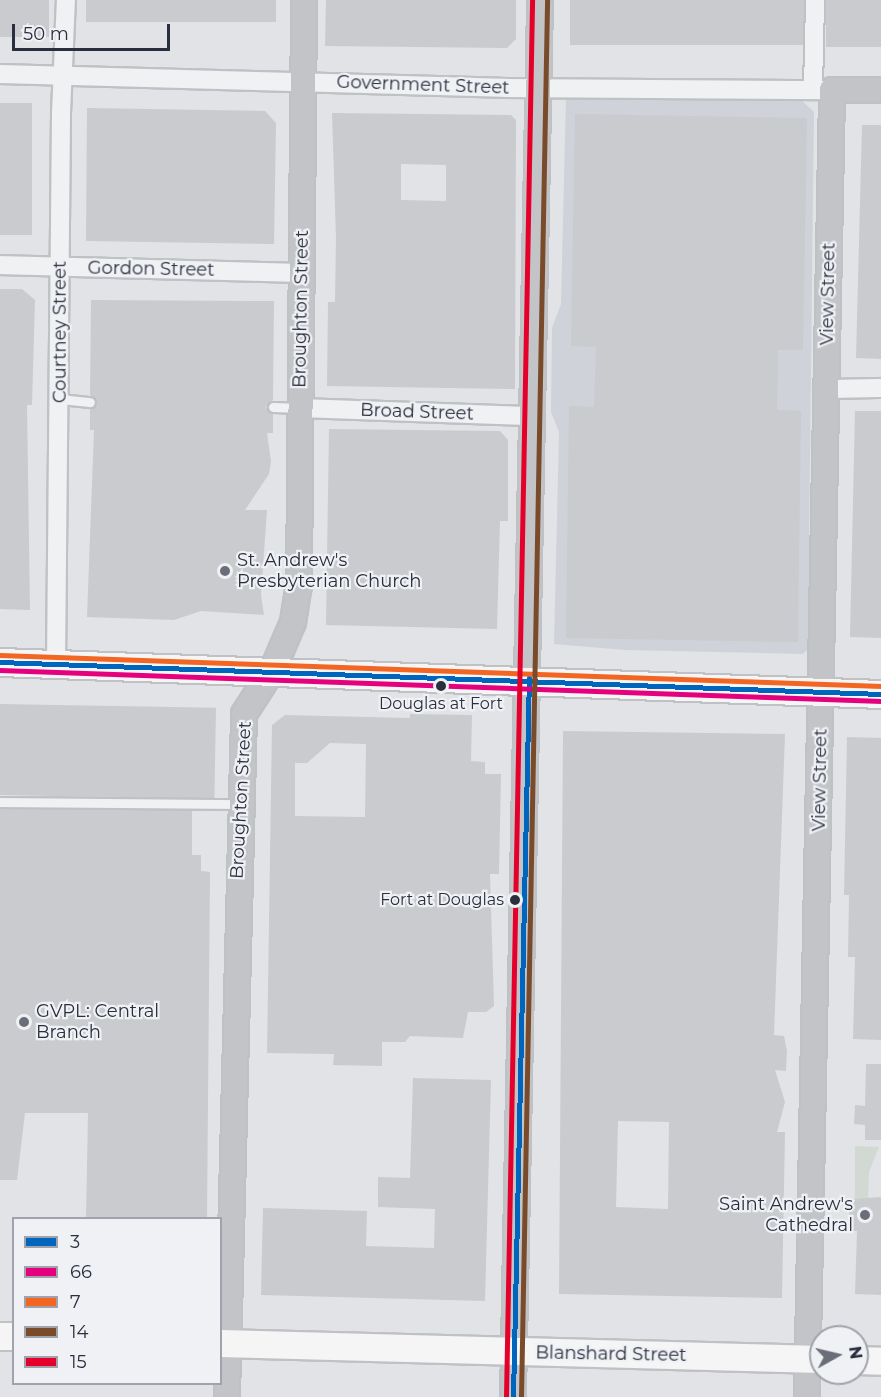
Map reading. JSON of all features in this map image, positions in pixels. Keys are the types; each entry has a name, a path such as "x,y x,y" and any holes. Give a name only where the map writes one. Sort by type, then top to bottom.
{"main road":[{"path":"0,662 529,678 821,694 881,694"},
{"name":"Blanshard Street","path":"225,1343 809,1359"}],"street":[{"name":"Courtney Street","path":"56,665 62,75 66,0"},
{"name":"Broughton Street","path":"227,1397 225,1343 239,804 244,714 273,669 293,622 299,586 304,0"},
{"path":"513,1397 516,1351 540,0"},
{"path":"815,0 822,90"},
{"name":"Government Street","path":"0,74 538,86 881,90"},
{"name":"View Street","path":"814,1325 821,694 827,389 822,90"},
{"name":"Gordon Street","path":"0,266 302,273"},
{"path":"827,389 881,388"},
{"name":"Broad Street","path":"300,408 534,416"}],"lane":[{"path":"60,399 90,402"},
{"path":"273,407 300,408"},
{"path":"0,802 239,804"}],"shaded area":[{"path":"566,97 800,99 814,112 809,542 814,553 810,647 803,654 625,650 554,644 559,432 551,412 552,328 561,304"},
{"path":"855,1146 879,1147 869,1172 868,1199 855,1198"}],"building":[{"path":"0,0 49,0 49,37 0,37"},
{"path":"86,0 276,0 276,22 86,22"},
{"path":"326,0 516,0 516,39 507,48 325,46"},
{"path":"570,0 804,0 804,45 570,45"},
{"path":"826,0 881,0 881,47 826,47"},
{"path":"0,103 32,103 32,235 0,235"},
{"path":"87,108 265,111 276,123 274,244 86,241"},
{"path":"332,113 511,115 516,120 515,389 327,386 328,302 335,302 336,238","holes":["401,164 446,165 446,201 401,200"]},
{"path":"575,114 807,118 803,350 778,350 777,410 801,411 798,642 566,638 569,406 594,407 596,347 571,346"},
{"path":"862,125 881,125 881,359 856,358"},
{"path":"0,289 22,289 35,300 32,405 27,405 30,610 0,609"},
{"path":"91,300 274,301 273,400 266,407 273,414 273,433 267,433 271,461 269,474 245,510 267,510 261,595 264,615 201,611 174,620 87,617 94,430 90,430 90,409 97,402 90,395"},
{"path":"855,411 881,411 881,638 850,637"},
{"path":"329,429 500,431 508,440 508,521 500,521 497,629 326,625"},
{"path":"0,704 216,708 214,799 0,795"},
{"path":"410,714 472,715 471,761 485,762 485,774 501,774 499,874 490,874 494,1006 486,1012 468,1012 463,1038 410,1036 405,1042 382,1042 382,1066 333,1065 334,1054 267,1053 272,725 285,715 410,718","holes":["330,743 366,744 365,817 295,816 295,763 307,763"]},
{"path":"563,731 785,734 774,1035 784,1036 787,1051 786,1071 775,1070 785,1102 777,1132 785,1132 782,1298 559,1294","holes":["618,1121 669,1122 668,1209 616,1207"]},
{"path":"847,737 881,738 881,1040 853,1039 855,957 848,957 849,895 844,895"},
{"path":"0,809 192,810 192,855 201,855 201,871 210,872 207,1217 86,1217 88,1113 25,1113 17,1180 0,1180"},
{"path":"866,1064 881,1064 881,1140 865,1140 865,1125 854,1124 855,1105 865,1106"},
{"path":"413,1078 491,1080 485,1301 261,1295 263,1208 367,1211 366,1246 434,1248 435,1209 378,1207 378,1177 410,1178"},
{"name":"Saint Andrew's Cathedral","path":"881,1197 881,1295 855,1294 857,1231 849,1231 849,1199"}],"transit line":[{"name":"15","path":"506,1397 532,0"},
{"name":"14","path":"521,1397 547,0"},
{"name":"7","path":"0,655 881,686"},
{"name":"3","path":"0,662 881,694"},
{"name":"66","path":"0,670 881,701"},
{"name":"3","path":"513,1397 529,678"}],"place":[{"name":"St. Andrew's Presbyterian Church","path":"225,571"},
{"name":"Douglas at Fort","path":"441,686"},
{"name":"Fort at Douglas","path":"515,900"},
{"name":"GVPL: Central Branch","path":"24,1022"},
{"name":"Saint Andrew's Cathedral","path":"865,1215"}]}
